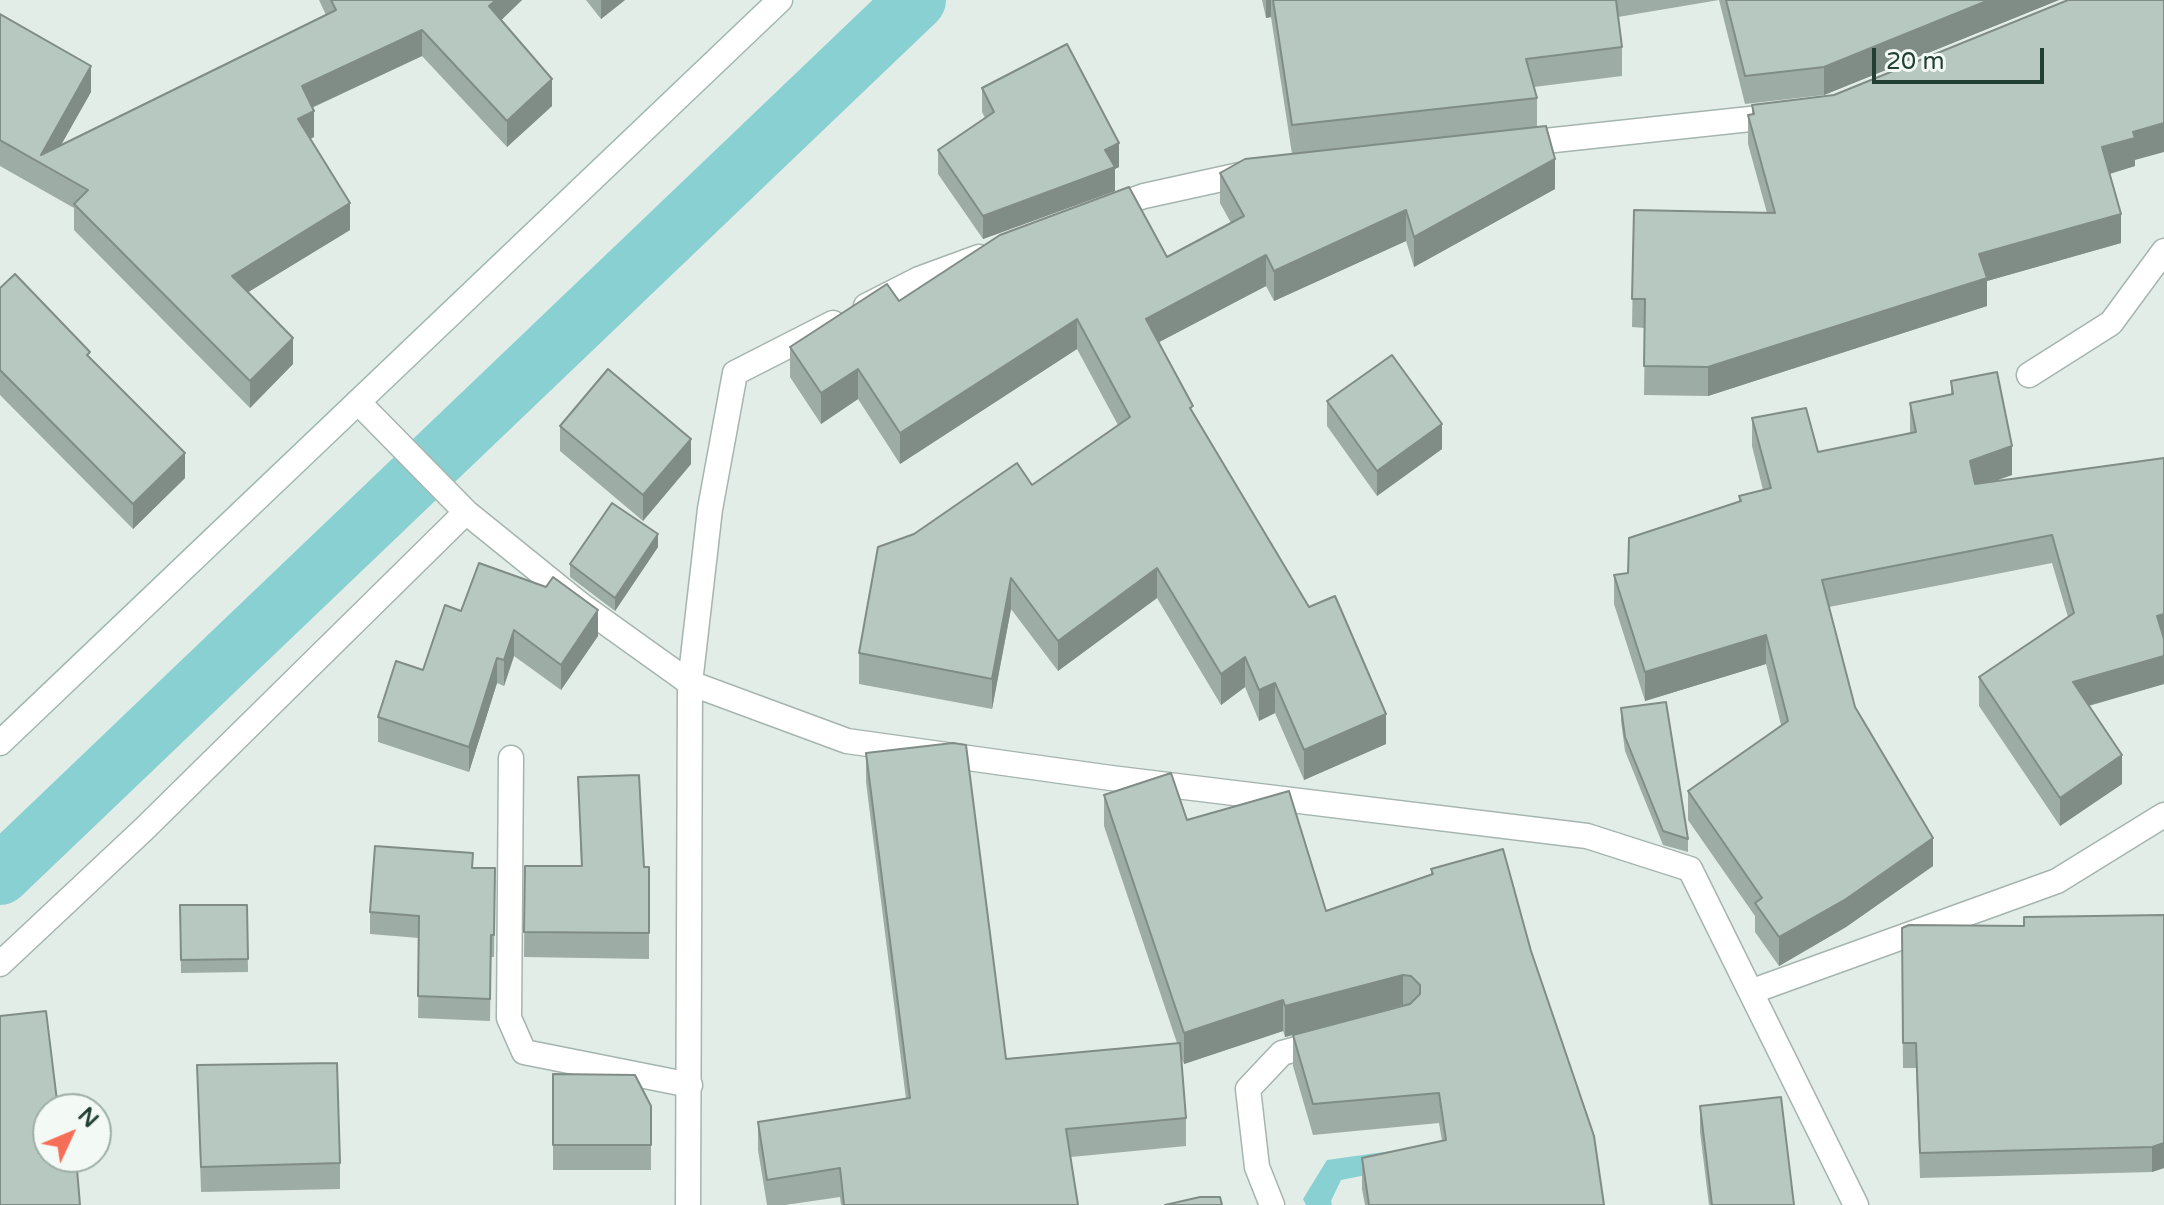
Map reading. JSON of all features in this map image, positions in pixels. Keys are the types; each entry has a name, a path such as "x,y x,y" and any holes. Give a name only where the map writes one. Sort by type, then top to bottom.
{"street":[{"path":"0,743 360,404 780,0"},
{"path":"1501,146 1797,114"},
{"path":"1088,217 1144,196 1268,171"},
{"path":"688,1205 690,683 710,509 735,373 919,279 1003,248"},
{"path":"2029,375 2111,323 2164,251"},
{"path":"360,404 465,511 581,605 690,683 847,741 1111,778 1587,836 1690,869 1753,991 1856,1205"},
{"path":"0,964 143,830 465,511"},
{"path":"511,758 509,1018 524,1052 690,1085"},
{"path":"1753,991 2057,881 2164,815"},
{"path":"1272,1205 1257,1167 1248,1089 1282,1053 1351,1035"}],"water":[{"path":"1427,1146 1426,1163 1341,1180 1332,1205 1306,1205 1303,1199 1327,1160"}],"building":[{"path":"331,0 496,0 489,6 552,79 507,121 422,30 302,86 314,111 298,119 350,203 232,276 293,338 250,381 74,204 88,190 0,140 0,14 91,66 41,155 336,10"},
{"path":"1273,0 1616,0 1622,47 1526,59 1537,98 1292,125"},
{"path":"1726,0 1989,0 1824,67 1745,76"},
{"path":"2068,0 2164,0 2164,123 2133,132 2135,138 2102,147 2121,214 1979,254 1987,278 1708,367 1644,366 1645,299 1632,299 1634,210 1775,213 1748,115 1754,114 1752,105 1834,95"},
{"path":"1067,44 1119,143 1105,150 1115,167 983,216 938,150 994,112 982,88"},
{"path":"1546,126 1555,159 1414,237 1406,210 1274,271 1266,255 1146,319 1193,406 1190,408 1309,607 1335,596 1386,714 1304,750 1275,683 1259,690 1245,657 1221,674 1157,568 1058,641 1011,578 992,679 859,653 878,547 914,534 1017,463 1032,485 1130,417 1077,319 900,433 858,369 821,393 790,347 887,284 899,301 1000,235 1129,187 1167,257 1244,216 1220,173 1245,159"},
{"path":"15,274 90,352 87,355 185,453 133,504 0,370 0,288"},
{"path":"1392,355 1442,424 1377,471 1327,401"},
{"path":"608,369 691,439 643,495 560,426"},
{"path":"1997,372 2012,446 1970,461 1975,484 2164,458 2164,614 2157,616 2164,639 2164,656 2073,682 2122,755 2060,798 1979,677 2074,613 2052,535 1822,580 1855,707 1933,838 1846,899 1779,937 1755,903 1762,898 1688,791 1788,721 1766,635 1645,672 1614,575 1628,573 1629,538 1741,501 1739,496 1771,488 1752,418 1806,408 1818,452 1916,432 1910,403 1953,394 1951,381"},
{"path":"612,503 658,534 615,598 570,564"},
{"path":"479,563 546,587 553,577 598,610 561,665 514,630 504,660 497,658 469,747 378,717 396,661 423,670 445,605 461,611"},
{"path":"1666,702 1688,839 1663,831 1625,737 1621,708"},
{"path":"953,743 966,745 1006,1059 1180,1043 1186,1118 1066,1129 1078,1205 844,1205 840,1168 767,1180 758,1122 910,1098 866,753"},
{"path":"1171,773 1187,820 1289,791 1326,911 1433,874 1431,869 1503,849 1531,951 1594,1136 1604,1205 1369,1205 1362,1158 1446,1140 1439,1093 1313,1104 1293,1035 1410,1004 1420,994 1420,985 1411,976 1403,975 1285,1006 1283,1000 1184,1033 1104,795"},
{"path":"639,775 644,867 649,867 649,933 524,932 525,866 582,866 578,777"},
{"path":"375,846 473,853 472,868 495,868 490,999 418,996 419,916 370,912"},
{"path":"180,905 247,905 248,959 181,960"},
{"path":"2164,915 2164,1143 2152,1147 1920,1153 1916,1043 1903,1043 1902,928 1909,925 2024,926 2024,917"},
{"path":"46,1011 56,1093 32,1093 32,1173 77,1173 80,1205 0,1205 0,1016"},
{"path":"337,1063 340,1163 201,1167 197,1065"},
{"path":"553,1074 635,1075 651,1106 651,1145 553,1145"},
{"path":"1781,1097 1794,1205 1712,1205 1700,1106"},
{"path":"1200,1197 1220,1197 1222,1205 1165,1205"}],"waterway":[{"path":"0,875 916,0"}]}
